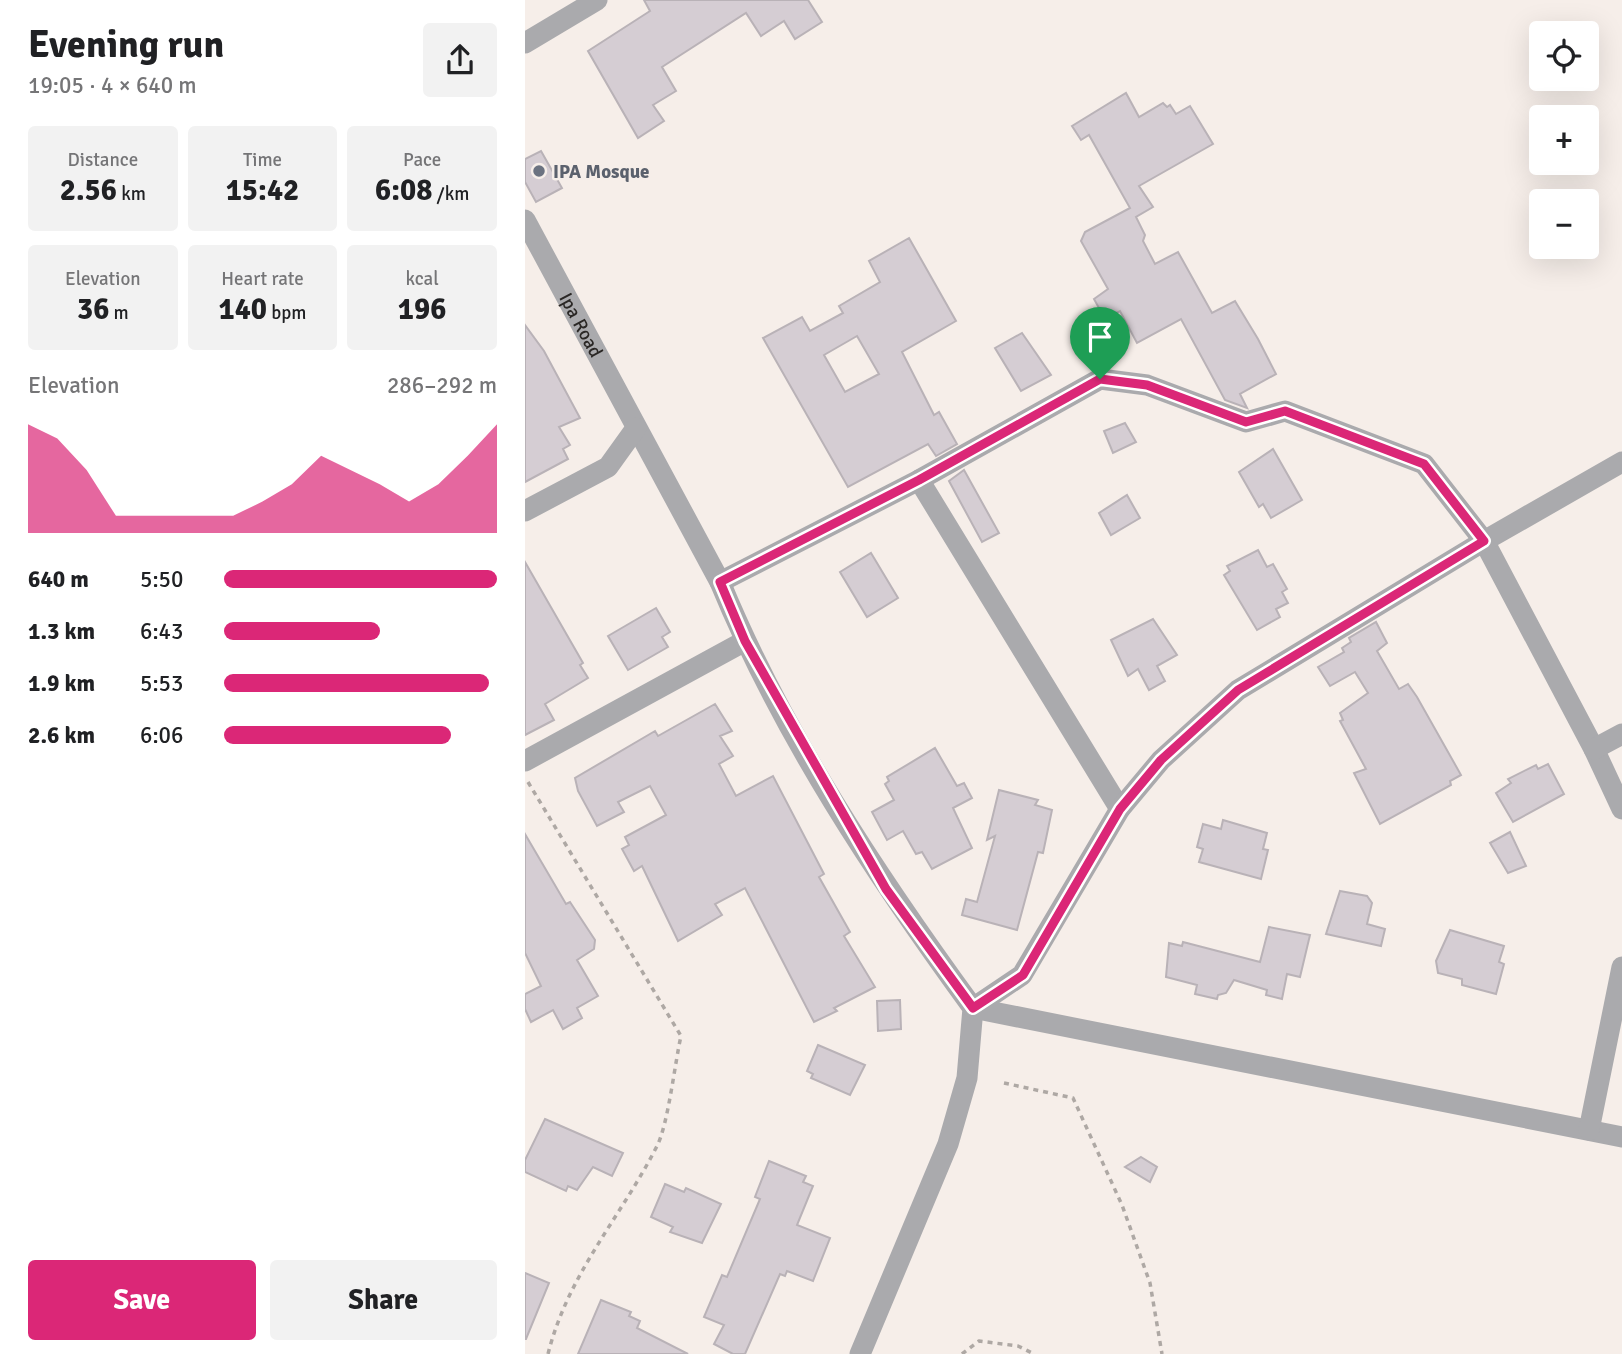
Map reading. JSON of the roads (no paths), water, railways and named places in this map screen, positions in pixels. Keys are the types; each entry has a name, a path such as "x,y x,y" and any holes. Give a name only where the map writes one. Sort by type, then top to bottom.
{"street":[{"path":"525,43 597,0"},
{"name":"Ipa Road","path":"525,220 720,582 745,641 886,889 973,1008"},
{"path":"720,582 919,480 1100,379 1147,385 1246,422 1285,411 1424,464 1484,541 1594,749 1622,809"},
{"path":"525,511 608,467 636,428"},
{"path":"973,1008 1023,975 1120,809 1161,760 1238,690 1484,541 1620,467"},
{"path":"919,480 1120,809"},
{"path":"525,761 745,641"},
{"path":"1594,749 1622,734"},
{"path":"1589,1130 1622,967"},
{"path":"973,1008 1622,1137"},
{"path":"860,1354 948,1144 967,1078 973,1008"}],"place":[{"name":"IPA Mosque","path":"539,171"}]}
